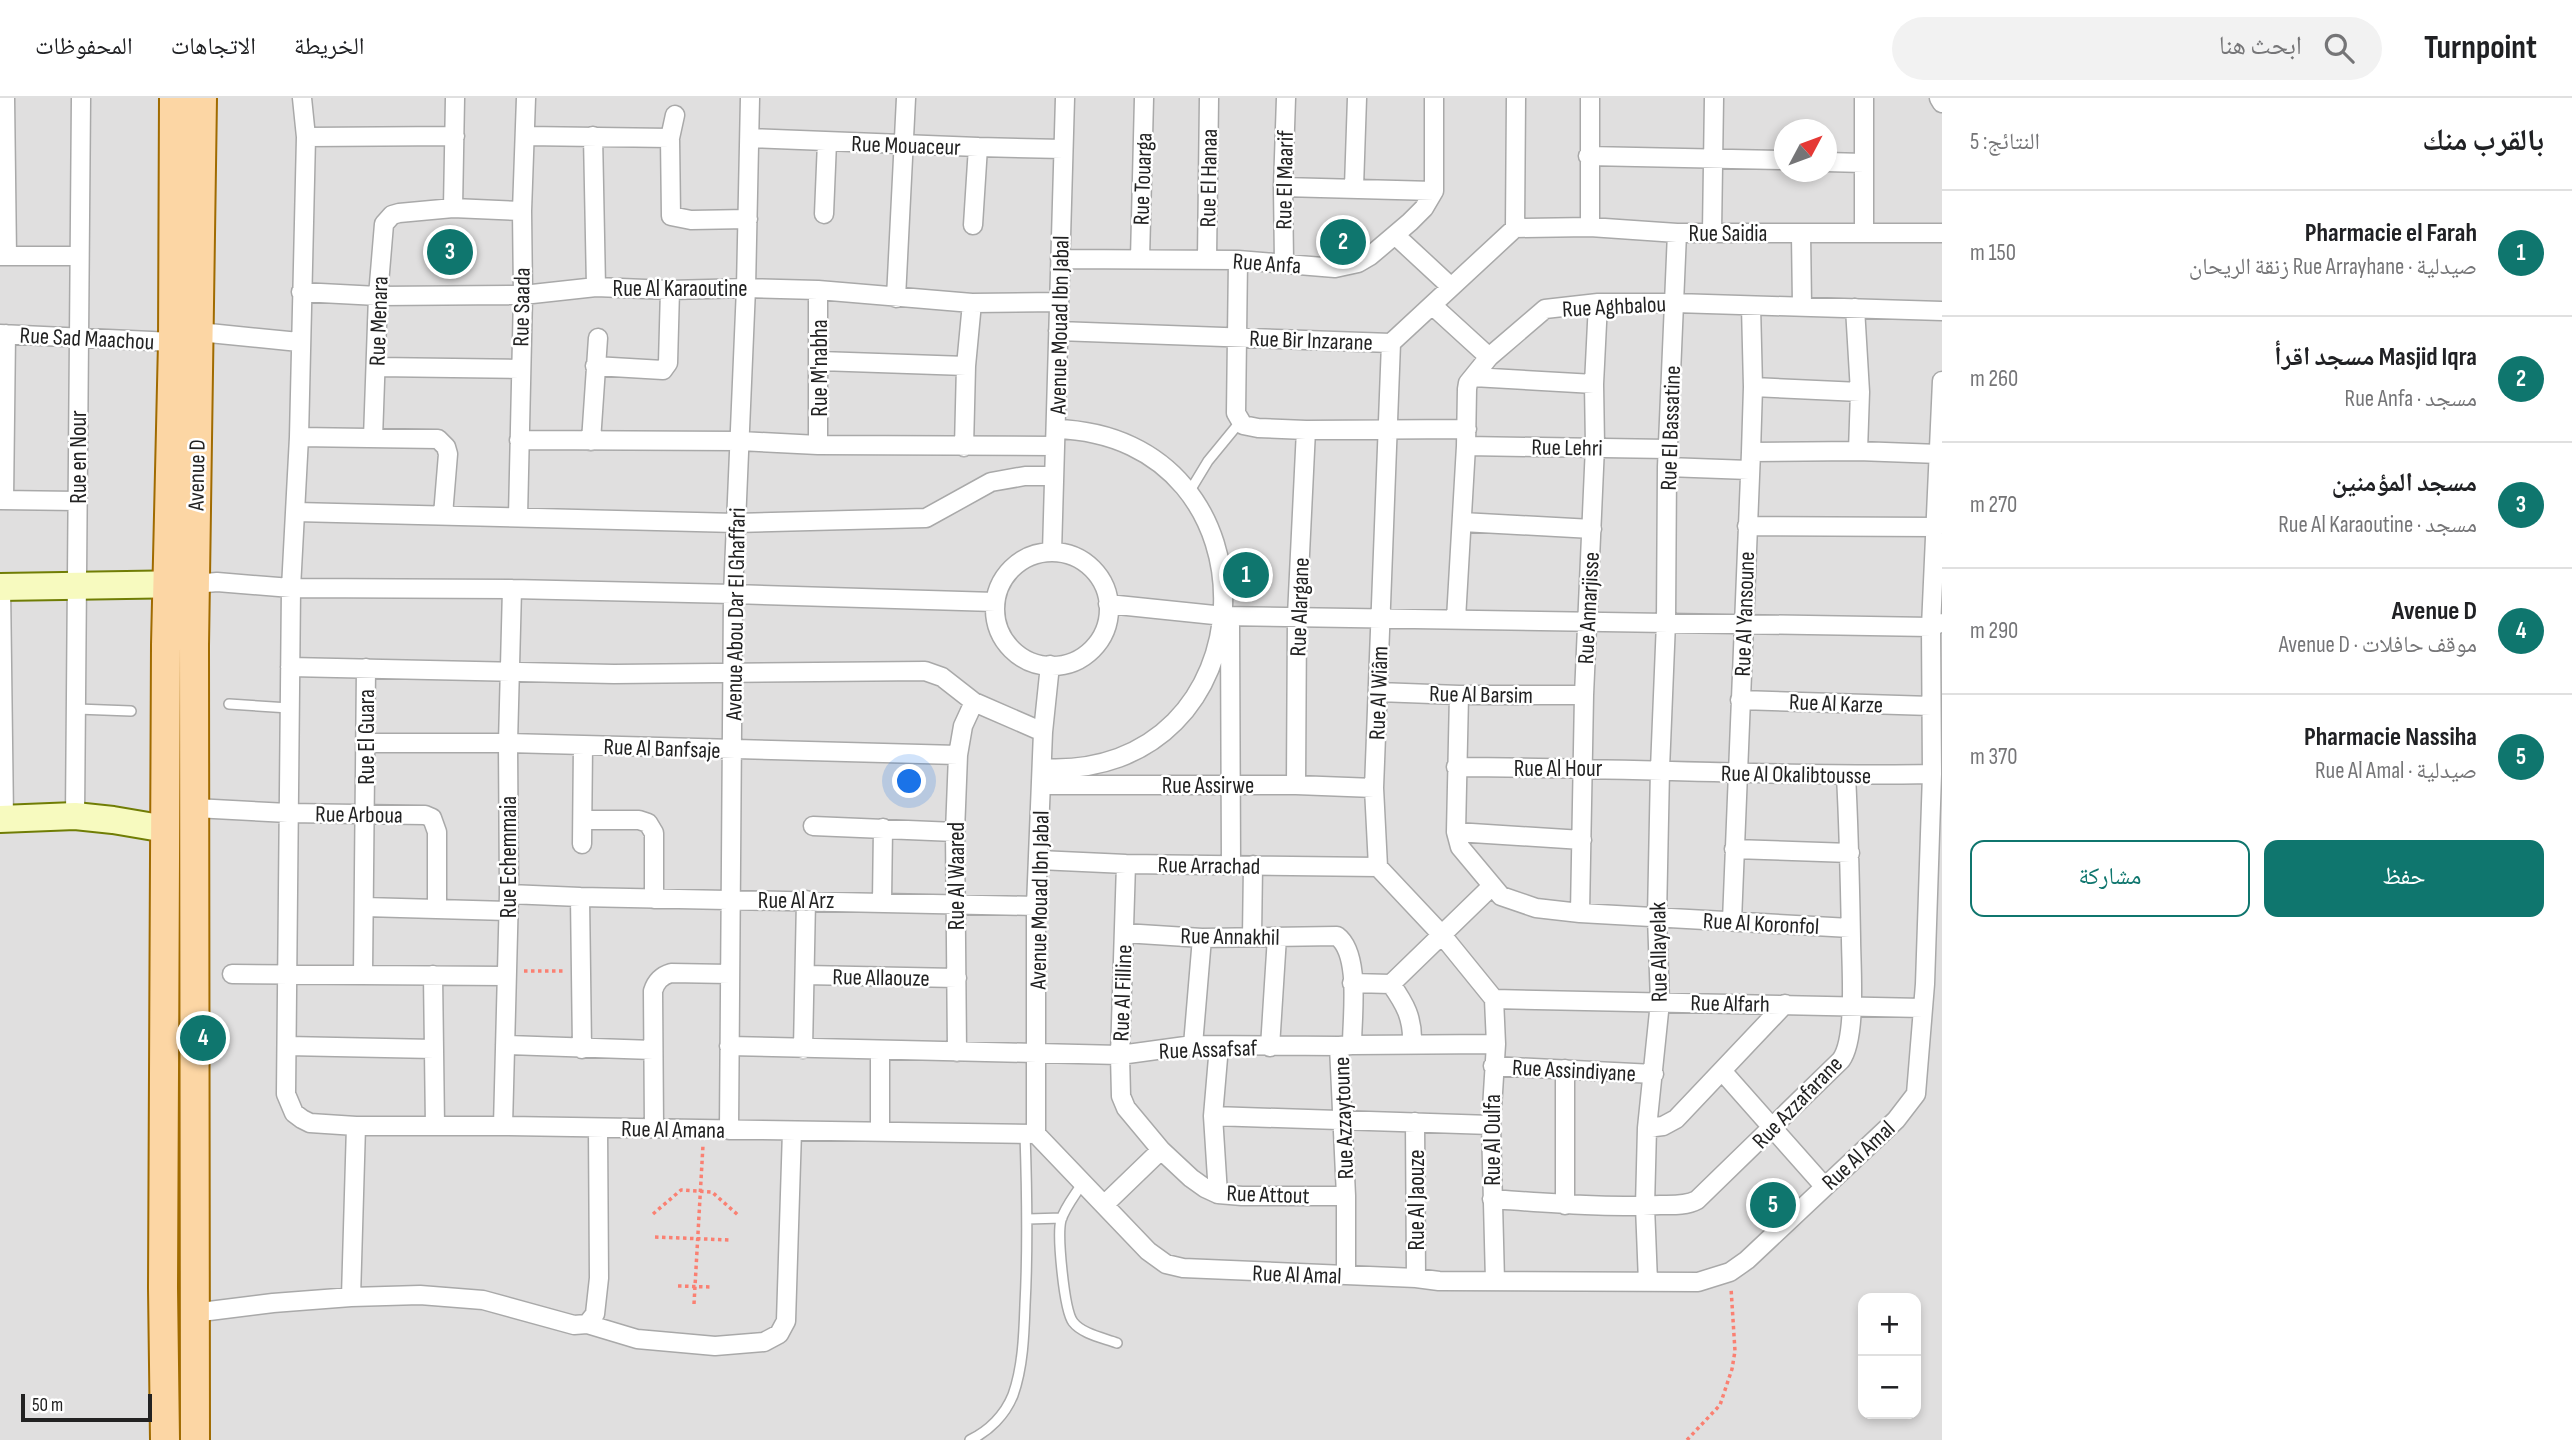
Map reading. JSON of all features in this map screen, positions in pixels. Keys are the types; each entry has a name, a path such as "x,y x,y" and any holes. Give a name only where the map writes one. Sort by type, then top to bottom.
{"main road":[{"name":"Avenue D","path":"165,1440 163,1288 166,584 173,342 174,98"},
{"name":"Avenue D","path":"195,1440 193,880 202,98"}],"street":[{"path":"5,98 4,256 78,256"},
{"name":"Rue en Nour","path":"75,816 81,98"},
{"path":"302,98 306,137 299,342 299,437 291,588 287,1046 434,1049"},
{"path":"455,98 453,208 522,211"},
{"name":"Rue Saada","path":"518,517 526,98"},
{"name":"Avenue Abou Dar El Ghaffari","path":"729,1129 733,594 746,288 750,98"},
{"path":"896,298 906,98"},
{"name":"Avenue Mouad Ibn Jabal","path":"1052,552 1065,98"},
{"name":"Rue Touarga","path":"1140,259 1144,98"},
{"name":"Rue El Hanaa","path":"1207,259 1209,98"},
{"name":"Rue El Maarif","path":"1284,262 1286,98"},
{"path":"1354,187 1357,98"},
{"path":"1283,187 1434,191 1433,98"},
{"path":"1515,228 1516,98"},
{"path":"1590,98 1590,227"},
{"path":"1712,232 1714,98"},
{"path":"1864,98 1864,232"},
{"path":"1939,98 1942,103"},
{"path":"675,114 670,138 671,216 691,220 748,219"},
{"path":"306,137 455,136"},
{"path":"526,136 670,138"},
{"path":"593,136 596,287"},
{"name":"Rue Mouaceur","path":"750,138 1063,149"},
{"path":"824,214 827,142"},
{"path":"973,225 978,147"},
{"path":"1588,156 1774,160"},
{"path":"1837,162 1864,163"},
{"name":"Rue Anfa","path":"1060,259 1207,259 1346,267 1370,256 1395,235 1424,208 1434,191"},
{"name":"Rue Menara","path":"373,438 382,231 387,218 399,213 453,208"},
{"name":"Rue Saidia","path":"1515,228 1590,227 1677,233 1942,233"},
{"name":"Rue Bir Inzarane","path":"1058,331 1391,343 1515,228"},
{"name":"Rue El Bassatine","path":"1666,622 1667,467 1677,233"},
{"path":"1801,234 1802,305"},
{"path":"1395,235 1450,286"},
{"path":"1238,260 1236,413 1240,422"},
{"name":"Rue Al Karaoutine","path":"301,292 378,296 523,295 596,287 670,290 746,288 818,290 972,303 1059,302"},
{"path":"595,366 663,370 668,363 670,290"},
{"name":"Rue M'nabha","path":"818,290 818,445"},
{"path":"964,447 966,366 972,303"},
{"name":"Rue Aghbalou","path":"1456,619 1468,383 1489,357 1545,309 1598,303 1675,303 1942,311"},
{"name":"Rue Annarjisse","path":"1580,913 1584,695 1595,446 1594,384 1598,303"},
{"path":"1432,305 1489,357"},
{"name":"Rue Al Yansoune","path":"1732,921 1753,387 1751,306"},
{"path":"1855,308 1860,392 1858,451"},
{"path":"199,332 299,342"},
{"path":"3,334 2,500 78,500"},
{"name":"Rue Sad Maachou","path":"3,334 173,342"},
{"path":"591,441 598,338"},
{"name":"Rue Al Wiâm","path":"1378,867 1374,788 1391,343"},
{"path":"820,361 966,366"},
{"path":"377,367 519,369"},
{"path":"1473,377 1594,384"},
{"name":"Rue Al Amal","path":"1030,1134 1083,1182 1147,1251 1174,1267 1438,1281 1698,1282 1730,1272 1759,1250 1786,1221 1896,1120 1916,1094 1923,1008 1932,775 1931,706 1937,624 1936,527 1942,381"},
{"path":"1753,387 1860,392"},
{"name":"Rue Lehri","path":"1240,422 1258,428 1386,429 1466,437 1668,449"},
{"name":"Rue Alargane","path":"1296,785 1297,616 1306,430"},
{"path":"519,440 740,441 964,447 1099,435 1129,447 1165,470 1188,494 1206,521 1218,552 1227,615 1231,864"},
{"path":"299,437 438,439 446,447 448,454 443,515"},
{"path":"1667,467 1858,451 1939,454"},
{"path":"296,512 736,523 926,518 991,482 1026,476 1054,476"},
{"path":"1462,522 1592,529"},
{"path":"1747,526 1936,527"},
{"path":"1052,552 1075,556 1090,567 1104,586 1108,604 1105,628 1096,644 1074,661 1050,666 1028,660 1009,646 997,625 995,602 1002,580 1014,566 1034,554 1052,552"},
{"path":"166,829 75,816 2,819 1,587 217,582 291,588 512,589 995,602"},
{"name":"Rue Echemmaia","path":"503,1126 505,973 509,903 508,743 512,589"},
{"path":"1108,604 1227,615 1744,624 1937,624"},
{"path":"1042,776 1110,760 1160,733 1185,709 1204,681 1227,615"},
{"name":"Rue Allayelak","path":"1648,1282 1645,1206 1647,1128 1660,1002 1657,917 1666,622"},
{"name":"Avenue Mouad Ibn Jabal","path":"1030,1134 1036,1053 1036,906 1042,732 1050,666"},
{"path":"290,667 734,674 925,671 942,677 974,702 1042,732"},
{"name":"Rue El Guara","path":"363,974 366,668"},
{"name":"Rue Al Barsim","path":"1378,692 1584,695"},
{"path":"1460,695 1455,832 1582,840"},
{"name":"Rue Al Karze","path":"1740,700 1931,706"},
{"name":"Rue Al Waared","path":"957,1052 958,755 963,726 974,702"},
{"name":"Rue Al Banfsaje","path":"366,743 508,743 958,755"},
{"path":"582,844 583,745"},
{"name":"Rue Al Hour","path":"1456,767 1660,769"},
{"name":"Rue Al Okalibtousse","path":"1660,769 1737,774 1932,775"},
{"name":"Rue Assirwe","path":"1042,776 1231,785 1374,788"},
{"name":"Rue Azzafarane","path":"1492,1199 1565,1205 1690,1204 1772,1129 1844,1056 1852,1005 1846,776"},
{"name":"Rue Arboua","path":"195,808 288,813 425,815 432,818 438,832 437,907"},
{"path":"583,820 639,820 648,823 654,833 654,899"},
{"path":"813,826 956,832"},
{"path":"882,901 883,828"},
{"name":"Rue Al Koronfol","path":"1455,832 1464,854 1501,896 1510,901 1580,913 1850,928"},
{"path":"1734,849 1850,853"},
{"name":"Rue Arrachad","path":"1039,860 1126,864 1378,867"},
{"name":"Rue Al Filline","path":"1126,864 1121,1096 1134,1119"},
{"path":"1252,937 1253,865"},
{"path":"1378,867 1442,935 1494,999"},
{"path":"1352,984 1391,985 1492,886"},
{"path":"580,897 582,1049"},
{"name":"Rue Al Arz","path":"365,907 437,907 580,897 1036,906"},
{"path":"803,1049 806,900"},
{"name":"Rue Annakhil","path":"1124,933 1202,938 1337,936"},
{"name":"Rue Azzaytoune","path":"1337,936 1349,950 1352,984 1341,1121 1346,1196 1346,1275"},
{"path":"1270,1046 1277,937"},
{"path":"1193,1045 1202,938"},
{"path":"232,974 505,973"},
{"path":"654,1128 653,991 658,979 671,973 730,974"},
{"path":"433,975 435,1126"},
{"name":"Rue Allaouze","path":"805,975 957,978"},
{"path":"1391,985 1408,1008 1413,1030 1412,1043"},
{"name":"Rue Alfarh","path":"1494,999 1923,1008"},
{"name":"Rue Al Oulfa","path":"1494,999 1496,1044 1491,1125 1495,1281"},
{"path":"1647,1128 1663,1126 1676,1119 1785,1004"},
{"name":"Rue Assafsaf","path":"1036,1053 1120,1055 1193,1045 1496,1044"},
{"path":"505,1045 653,1050"},
{"name":"Rue Al Amana","path":"287,1046 286,1094 294,1113 310,1123 356,1126 1030,1134"},
{"path":"729,1046 1036,1053"},
{"path":"1218,1194 1213,1116 1219,1046"},
{"path":"880,1050 880,1132"},
{"name":"Rue Assindiyane","path":"1493,1066 1654,1074"},
{"path":"1565,1069 1565,1205"},
{"path":"1723,1072 1824,1186"},
{"path":"1213,1116 1491,1125"},
{"name":"Rue Attout","path":"1134,1119 1161,1150 1191,1178 1218,1194 1346,1196"},
{"name":"Rue Al Jaouze","path":"1415,1122 1416,1278"},
{"path":"351,1297 356,1126"},
{"path":"587,1324 595,1314 598,1278 598,1128"},
{"path":"193,1313 221,1308 351,1297 420,1295 483,1300 574,1325 587,1324 637,1339 715,1346 764,1342 779,1334 786,1321 792,1130"},
{"path":"1104,1205 1161,1150"}],"lane":[{"path":"1188,494 1208,461 1240,422"},
{"path":"229,704 289,708"},
{"path":"77,709 131,711"},
{"path":"970,1440 1000,1418 1013,1395 1024,1336 1030,1134"},
{"path":"1083,1182 1062,1218 1058,1235 1067,1311 1074,1324 1117,1343"},
{"path":"1028,1219 1062,1218"}],"path":[{"path":"505,973 581,972"},
{"path":"694,1304 704,1129"},
{"path":"653,1214 681,1190 717,1194 738,1215"},
{"path":"655,1237 730,1240"},
{"path":"1687,1440 1720,1405 1732,1369 1735,1351 1730,1272"},
{"path":"678,1286 710,1287"}],"shaded area":[{"path":"0,98 1942,98 1942,1440 0,1440"}],"place":[{"name":"Masjid Iqra مسجد اقرأ","path":"1343,242"},
{"name":"مسجد المؤمنين","path":"450,252"},
{"name":"Pharmacie el Farah","path":"1246,575"},
{"name":"Avenue D","path":"203,1038"},
{"name":"Pharmacie Nassiha","path":"1773,1205"}]}
